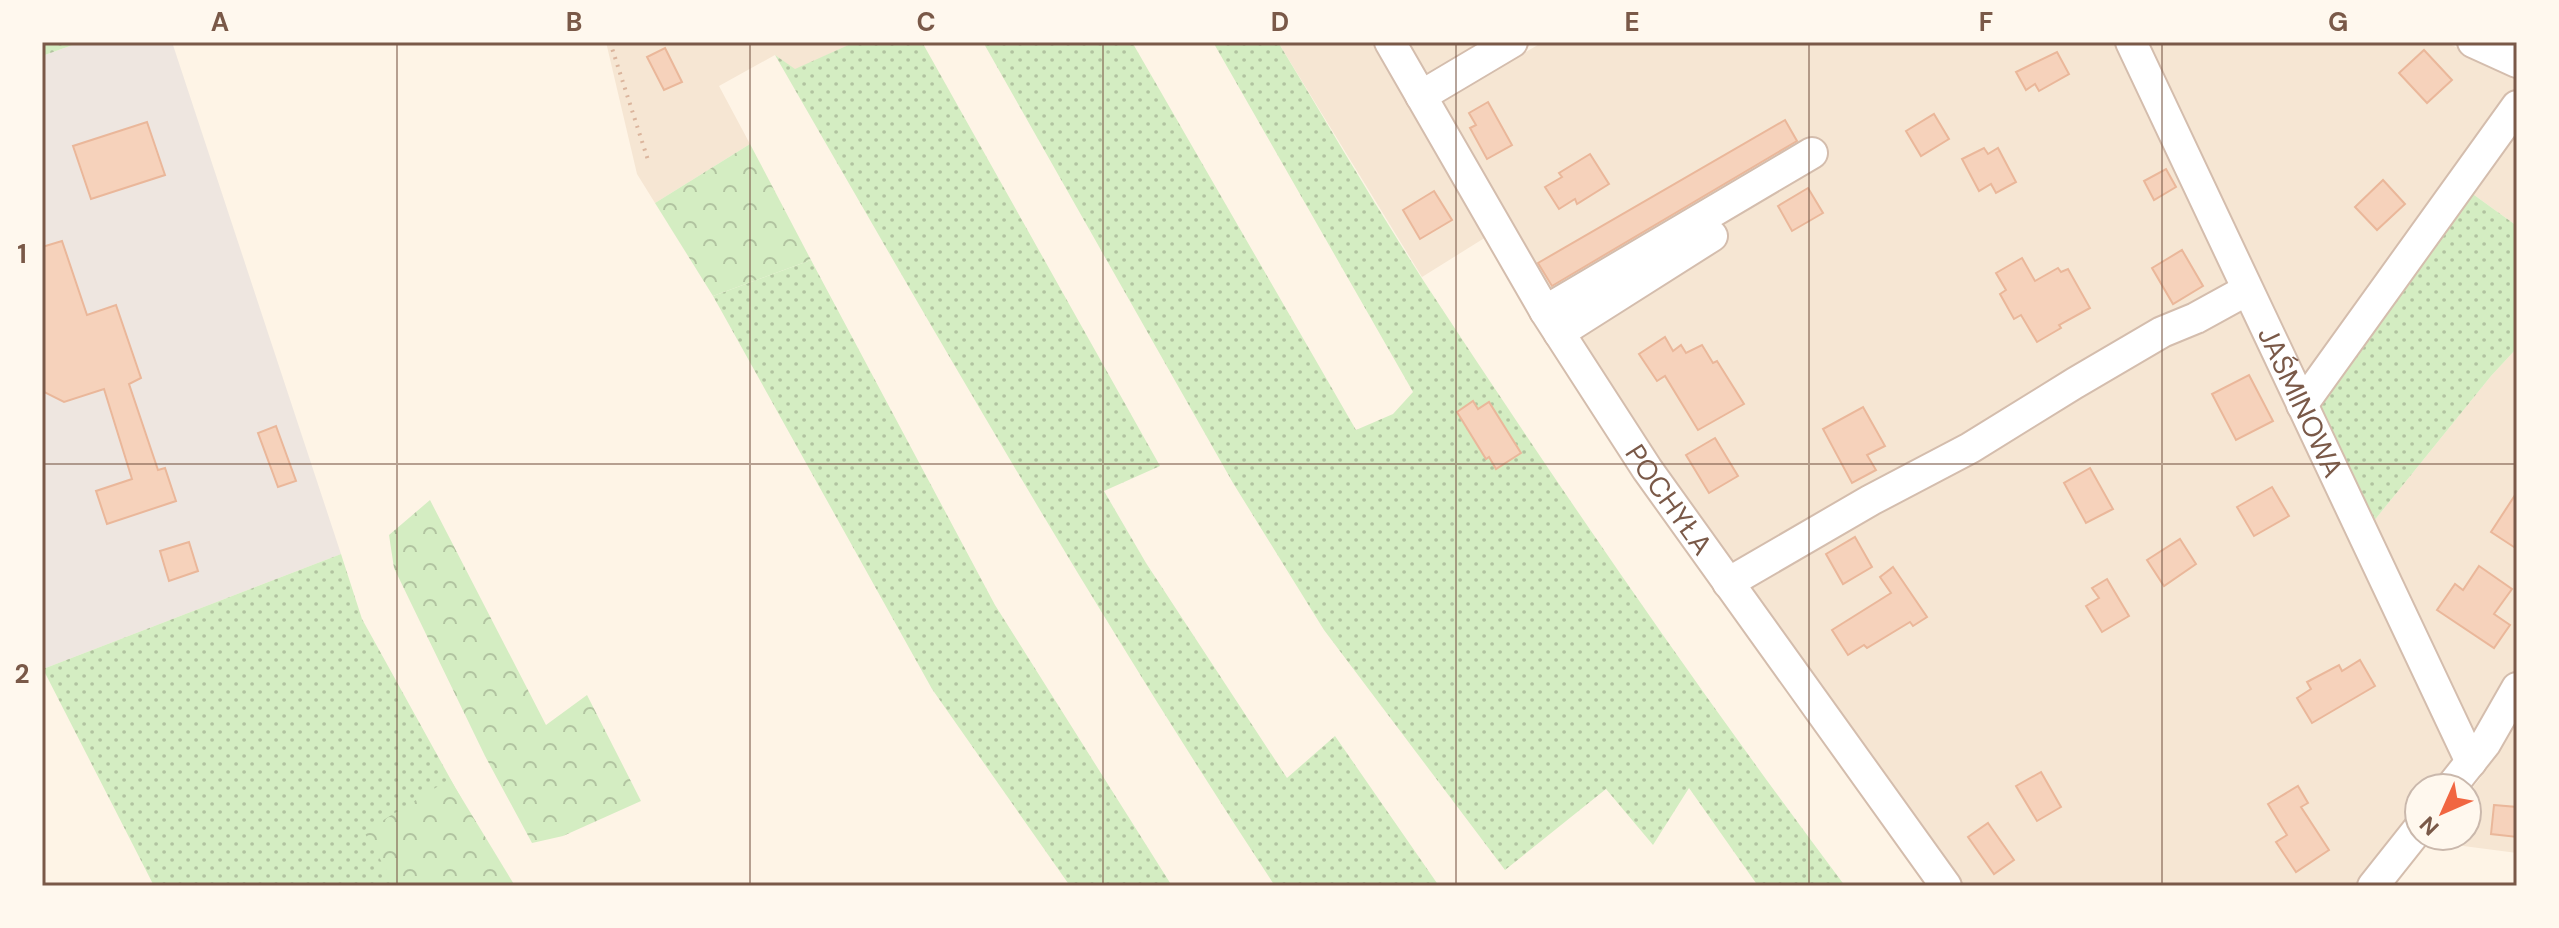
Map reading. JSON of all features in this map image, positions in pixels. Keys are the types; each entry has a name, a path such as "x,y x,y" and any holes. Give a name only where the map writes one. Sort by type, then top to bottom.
{"street":[{"name":"POCHYŁA","path":"1390,42 1552,322 1647,469 1946,886"},
{"path":"1421,96 1512,42"},
{"name":"JAŚMINOWA","path":"2131,42 2471,762"},
{"path":"2473,42 2517,62"},
{"path":"2302,405 2517,106"},
{"path":"1552,322 1812,153"},
{"path":"1552,322 1590,311 1756,209"},
{"path":"1728,583 1871,500 1970,448 2162,332 2196,318 2247,290"},
{"path":"2463,772 2485,744 2517,688"},
{"path":"2373,886 2403,848"}],"path":[{"path":"610,42 648,160"}],"shaded area":[{"path":"81,42 172,42 341,554 43,669 42,56"},
{"path":"606,42 855,42 795,70 775,55 719,86 750,144 655,203 637,174"},
{"path":"1278,42 1378,42 1486,237 1422,277"},
{"path":"1398,42 1505,42 1423,88"},
{"path":"1543,42 2118,42 2457,764 2451,772 2403,772 2403,832 2360,886 1964,886 1921,824 1702,533 1434,105"},
{"path":"2139,42 2445,42 2517,75 2517,226 2470,192 2308,406"},
{"path":"2517,348 2517,671 2481,735 2460,729 2369,527"},
{"path":"2517,716 2517,853 2483,849 2483,773"}],"green space":[{"path":"42,42 81,42 42,56"},
{"path":"855,42 922,42 1160,466 1104,491 1146,563 1287,778 1335,736 1439,886 1275,886 1081,578 775,55 795,69"},
{"path":"983,42 1132,42 1356,430 1393,414 1413,392 1213,42 1278,42 1404,251 1525,434 1682,662 1845,886 1758,886 1689,788 1653,845 1606,789 1505,870 1324,630 1233,483"},
{"path":"750,144 811,260 713,296 655,203"},
{"path":"2470,192 2517,226 2517,348 2369,527 2308,406"},
{"path":"811,260 995,605 1172,886 1070,886 932,689 713,296"},
{"path":"430,500 546,725 587,695 641,801 563,836 532,843 485,756 394,568 389,535"},
{"path":"341,554 362,619 512,886 154,886 43,669"},
{"path":"450,779 515,886 396,886 364,832"}],"building":[{"path":"665,48 682,82 664,90 647,57"},
{"path":"2424,50 2452,80 2427,103 2399,73"},
{"path":"2057,52 2069,74 2039,91 2035,84 2026,90 2016,72"},
{"path":"1488,102 1512,145 1487,159 1470,128 1476,125 1469,113"},
{"path":"1934,114 1949,139 1921,156 1906,131"},
{"path":"1785,120 1797,141 1552,286 1538,263"},
{"path":"147,122 165,175 91,199 73,146"},
{"path":"1984,148 1988,154 1998,148 2016,182 1996,193 1991,184 1979,191 1962,159"},
{"path":"1590,154 1609,184 1577,204 1575,199 1559,209 1545,187 1562,177 1559,173"},
{"path":"2166,169 2176,187 2154,200 2144,181"},
{"path":"2383,180 2405,204 2377,230 2355,207"},
{"path":"1808,188 1823,213 1792,231 1778,206"},
{"path":"1434,191 1452,220 1420,239 1403,210"},
{"path":"62,241 87,315 116,305 141,378 129,384 158,470 165,468 176,501 107,524 96,491 132,479 104,389 64,402 42,391 42,247"},
{"path":"2182,250 2203,286 2173,304 2152,268"},
{"path":"2022,258 2035,281 2058,268 2061,272 2068,269 2090,308 2059,325 2061,328 2037,342 2021,315 2014,319 2000,294 2006,290 1996,273"},
{"path":"1665,337 1673,351 1681,345 1686,353 1702,345 1713,363 1717,361 1744,404 1698,430 1665,376 1657,381 1639,354"},
{"path":"2249,375 2273,421 2236,440 2212,394"},
{"path":"1473,401 1478,409 1489,402 1521,453 1496,469 1489,457 1486,459 1457,412"},
{"path":"1863,407 1885,446 1867,455 1876,470 1852,483 1823,429"},
{"path":"276,426 296,481 278,487 258,433"},
{"path":"1715,438 1738,476 1709,493 1686,455"},
{"path":"2090,468 2113,509 2086,523 2064,483"},
{"path":"2272,487 2289,516 2254,536 2237,507"},
{"path":"2517,492 2517,549 2491,532"},
{"path":"1855,537 1872,567 1843,584 1826,554"},
{"path":"2180,539 2196,564 2164,586 2147,560"},
{"path":"189,542 198,571 169,581 160,551"},
{"path":"2479,566 2512,589 2494,614 2510,625 2494,648 2437,610 2455,584 2463,590"},
{"path":"1893,567 1927,617 1913,626 1910,622 1867,648 1864,645 1848,655 1832,630 1891,593 1880,577"},
{"path":"2107,579 2129,616 2102,632 2086,606 2099,598 2092,588"},
{"path":"2360,660 2375,686 2312,723 2297,698 2311,689 2307,682 2339,665 2342,671"},
{"path":"2041,772 2061,807 2037,821 2016,786"},
{"path":"2298,786 2308,803 2301,807 2329,850 2296,872 2276,842 2287,835 2268,804"},
{"path":"2494,805 2517,807 2517,837 2491,834"},
{"path":"1988,823 2014,860 1994,874 1968,837"}]}
